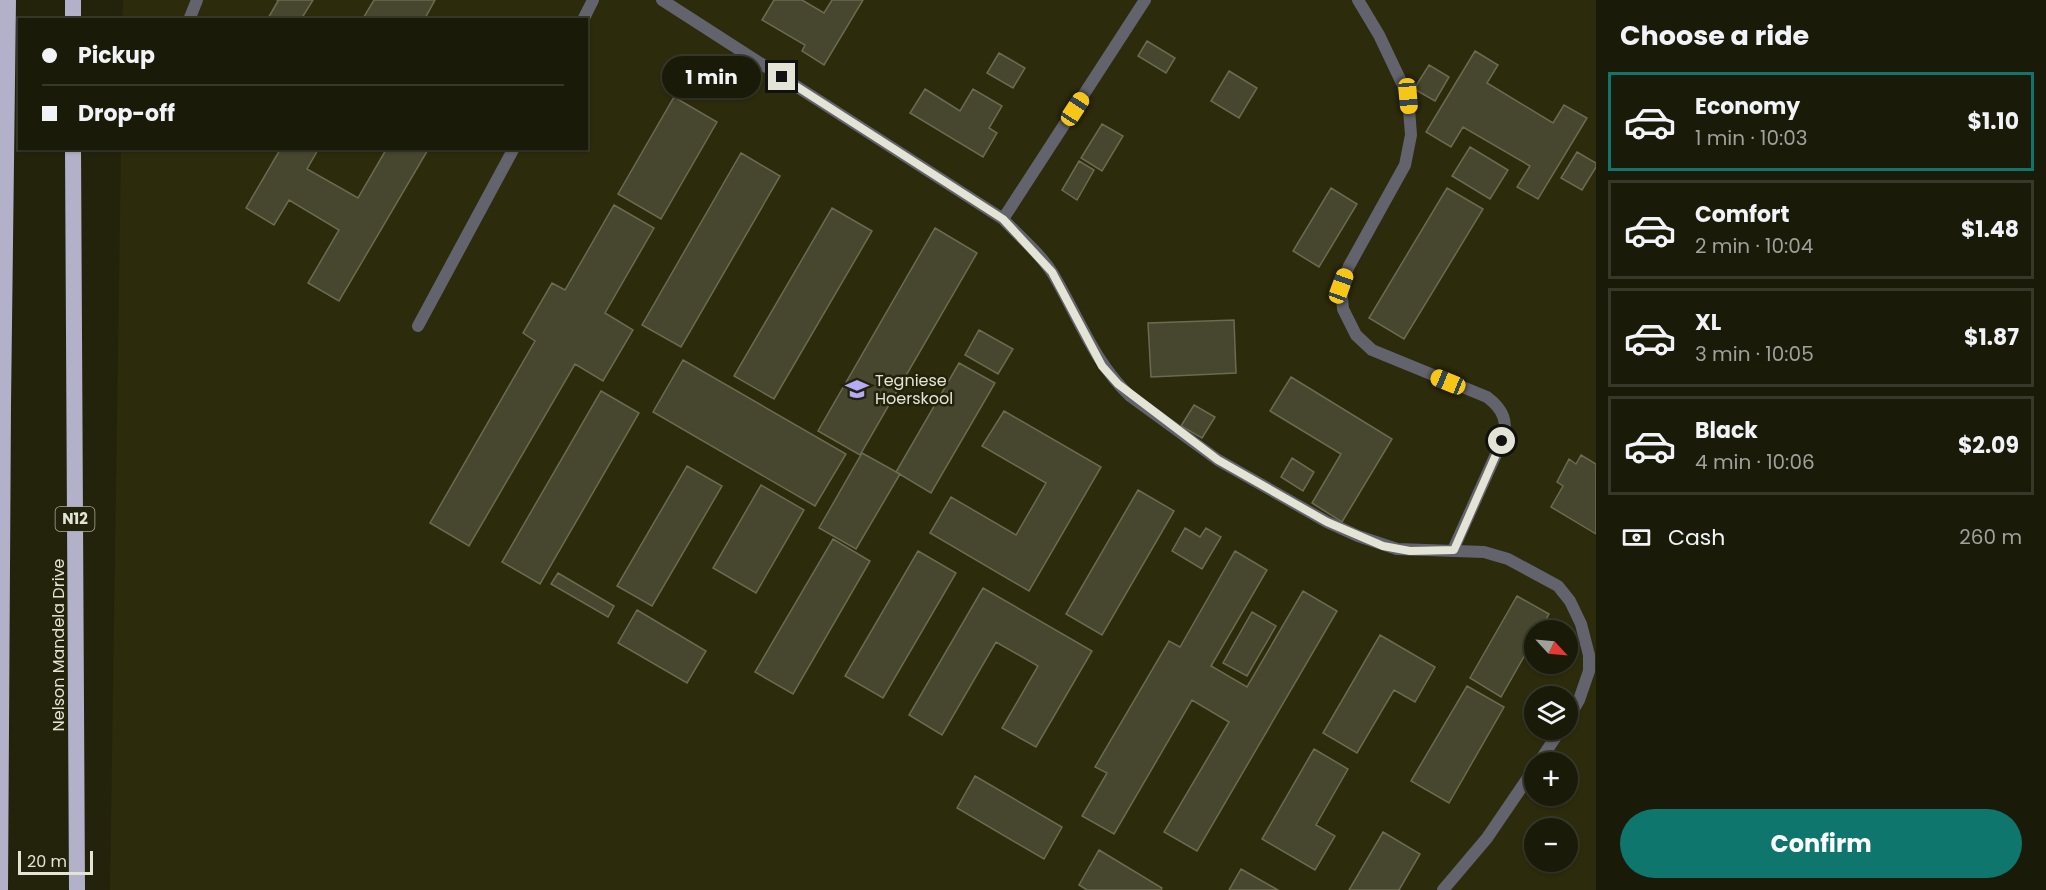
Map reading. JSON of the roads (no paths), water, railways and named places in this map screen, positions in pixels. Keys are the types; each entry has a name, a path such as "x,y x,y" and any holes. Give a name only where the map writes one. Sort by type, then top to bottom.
{"highway":[{"path":"0,890 8,0"},
{"path":"73,0 73,18"},
{"name":"Nelson Mandela Drive","path":"73,150 77,890"}],"lane":[{"path":"190,18 197,0"},
{"path":"584,18 593,0"},
{"path":"662,0 1003,219 1052,272 1102,366 1118,384 1218,460 1327,522 1383,546 1410,551 1484,552 1508,559 1558,586 1570,601 1581,624 1589,654 1589,671 1578,702"},
{"path":"1003,219 1145,0"},
{"path":"1358,0 1379,35 1408,96 1411,135 1405,165 1348,266 1341,286 1343,309 1356,335 1364,344 1412,367 1487,397 1497,405 1505,421 1506,431 1454,550"},
{"path":"418,326 513,150"},
{"path":"1443,890 1487,838 1524,784"}],"place":[{"name":"Tegniese Hoerskool","path":"857,389"}]}
